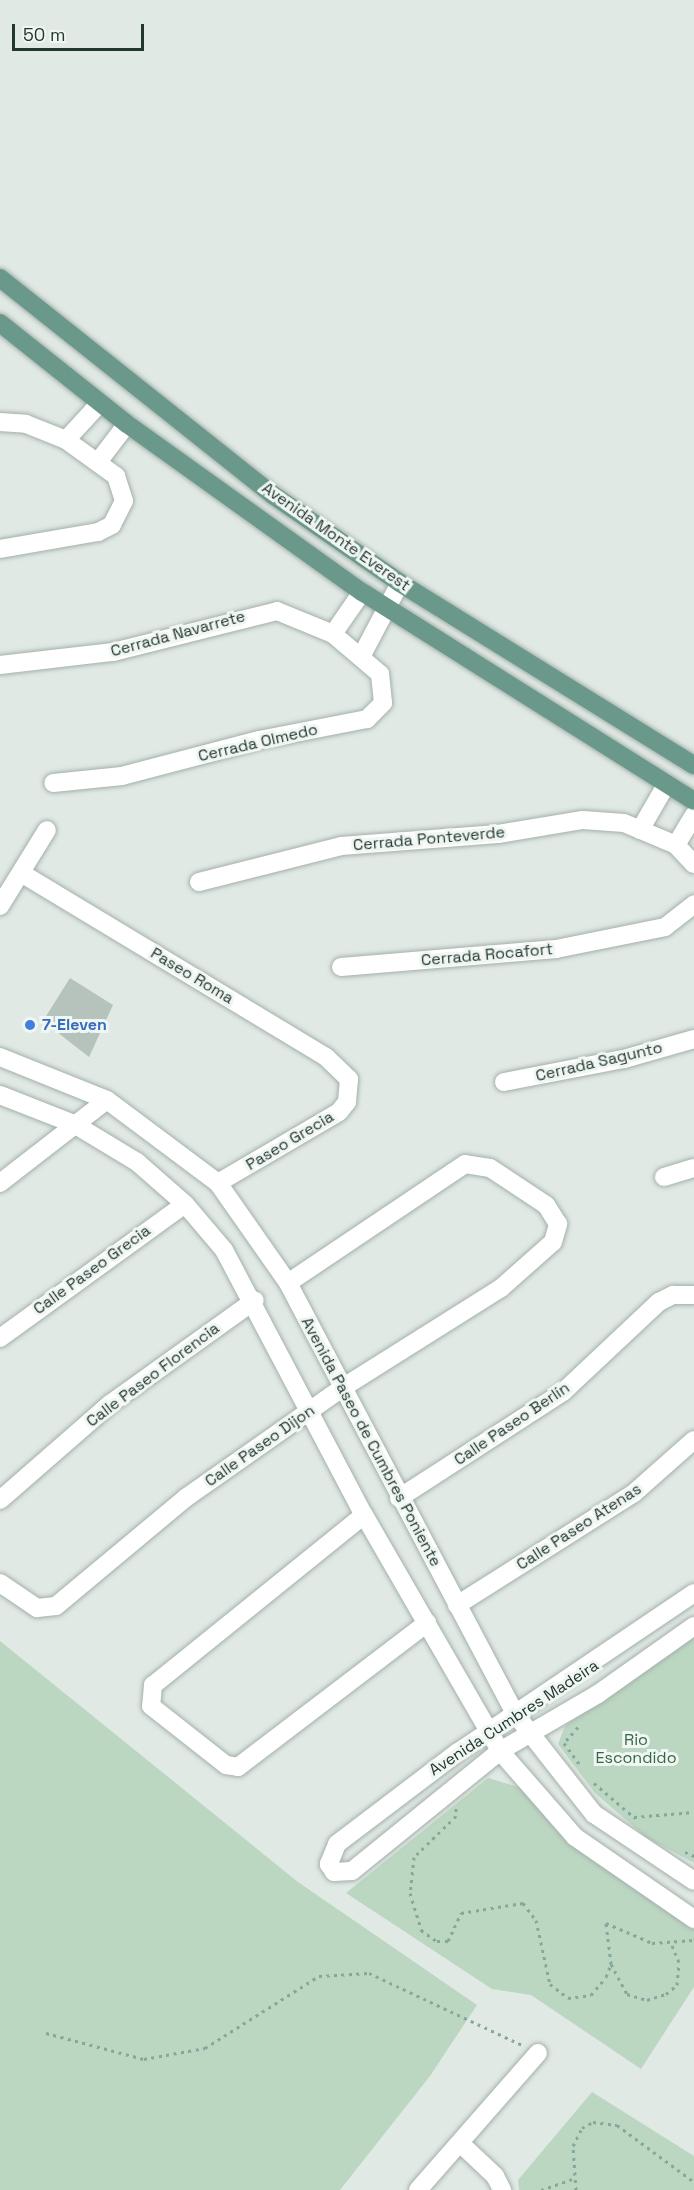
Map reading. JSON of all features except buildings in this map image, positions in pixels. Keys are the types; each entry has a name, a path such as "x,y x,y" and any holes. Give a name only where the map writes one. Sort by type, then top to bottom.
{"main road":[{"name":"Avenida Monte Everest","path":"0,278 273,495 400,583 694,765"},
{"name":"Avenida Monte Everest","path":"0,323 127,424 362,592 552,715 694,801"},
{"path":"255,515 273,495"},
{"path":"552,715 570,689"}],"street":[{"path":"66,440 100,403"},
{"path":"0,422 26,424 66,440 98,462 123,487 124,501 112,525 72,538 0,549"},
{"path":"98,462 127,424"},
{"path":"348,644 387,608 400,583"},
{"path":"348,644 362,592"},
{"name":"Cerrada Navarrete","path":"0,665 113,652 261,612 293,615 348,644"},
{"name":"Cerrada Olmedo","path":"53,783 122,776 259,740 367,719 383,703 385,688 380,674 348,644"},
{"path":"640,830 666,785"},
{"path":"694,815 668,842 694,864"},
{"name":"Cerrada Ponteverde","path":"198,882 341,846 498,834 584,820 640,830 668,842"},
{"path":"0,906 47,830"},
{"name":"Paseo Roma","path":"21,873 326,1057 349,1079 350,1089"},
{"name":"Cerrada Rocafort","path":"341,967 556,949 665,927 694,904"},
{"name":"Cerrada Sagunto","path":"504,1082 624,1059 694,1039"},
{"name":"Avenida Paseo de Cumbres Poniente","path":"0,1057 107,1100 218,1183 288,1283 399,1498 516,1715 594,1814 694,1881"},
{"name":"Paseo Grecia","path":"218,1183 339,1112 350,1089"},
{"path":"0,1095 74,1124 137,1162 185,1204 224,1250 255,1300 364,1515 500,1751 575,1837 694,1919"},
{"path":"0,1183 107,1100"},
{"name":"Calle Paseo Dijon","path":"0,1583 48,1609 187,1497 342,1389 501,1288 553,1242 558,1224 546,1205 490,1168 465,1164 288,1283"},
{"path":"664,1177 694,1168"},
{"name":"Calle Paseo Grecia","path":"0,1338 185,1204"},
{"name":"Calle Paseo Berlín","path":"399,1498 563,1392 673,1295 694,1295"},
{"name":"Calle Paseo Florencia","path":"0,1500 110,1404 255,1300"},
{"name":"Calle Paseo Atenas","path":"457,1605 619,1504 694,1440"},
{"path":"364,1515 153,1685 149,1697 152,1706 226,1765 238,1767 427,1623"},
{"name":"Avenida Cumbres Madeira","path":"694,1593 516,1715 487,1732 338,1844 329,1864 334,1872 352,1870 500,1751 598,1694 694,1626"},
{"path":"418,2190 537,2052"},
{"path":"460,2143 502,2190"}],"path":[{"path":"564,1743 585,1772"},
{"path":"592,1782 641,1823"},
{"path":"454,1788 456,1816 414,1857 410,1893 421,1930 437,1941 448,1941 460,1913 523,1903 536,1920 550,1984 568,1998 591,1995 611,1965"},
{"path":"634,1817 694,1812"},
{"path":"681,1850 694,1856"},
{"path":"670,1943 679,1962 677,1985 666,1994 647,2000 627,1994 615,1980 606,1923 652,1943 694,1940"},
{"path":"46,2033 144,2059 206,2048 319,1976 369,1973 537,2052"},
{"path":"576,2190 573,2179 576,2136 582,2128 604,2122 623,2128 694,2182"},
{"path":"542,2190 573,2179"}],"green space":[{"name":"Rio Escondido","path":"694,1634 694,1863 647,1838 595,1793 558,1744 565,1726"},
{"path":"0,1641 298,1882 477,2005 430,2076 340,2190 0,2190"},
{"path":"488,1778 532,1791 615,1872 694,1919 694,1987 641,2069 531,1995 492,1989 346,1893"},
{"path":"592,2092 694,2156 694,2190 519,2190 518,2180"}],"place":[{"name":"7-Eleven","path":"30,1025"}]}
